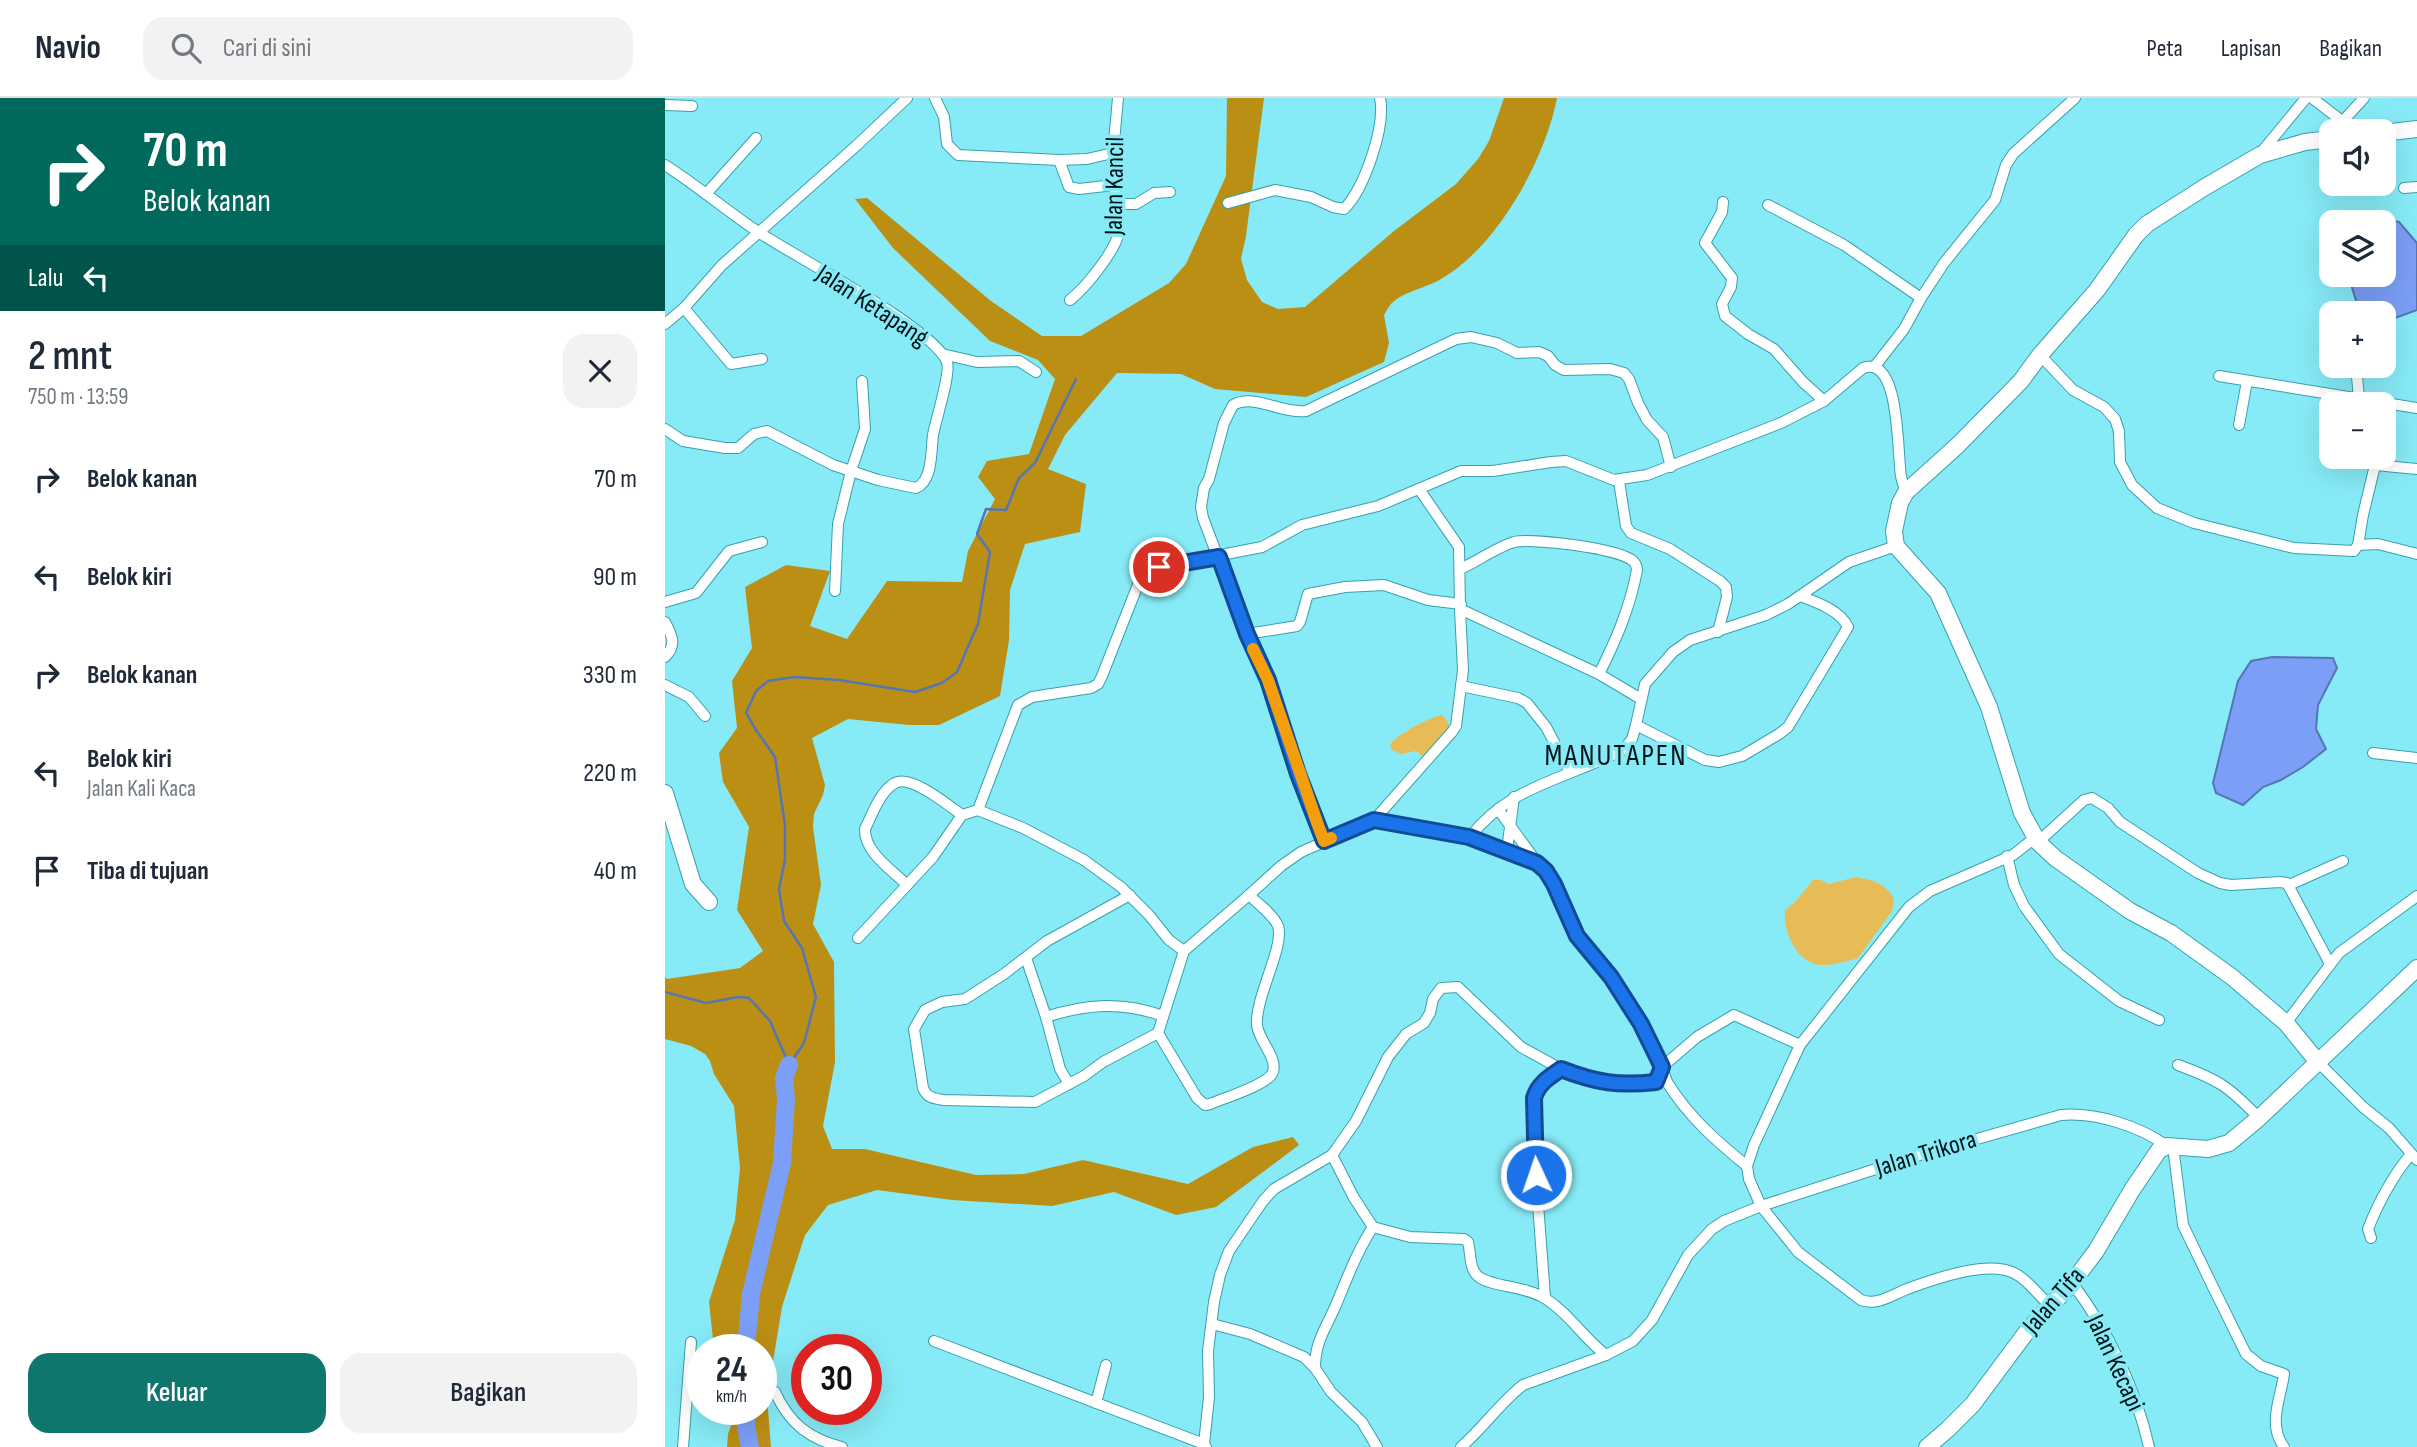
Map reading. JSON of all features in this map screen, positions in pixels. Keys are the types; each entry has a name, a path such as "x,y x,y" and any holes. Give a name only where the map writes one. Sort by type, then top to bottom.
{"street":[{"path":"665,324 684,308 722,265 757,232 907,98"},
{"path":"935,98 944,117 947,144 956,154 1059,160 1087,159 1113,153"},
{"name":"Jalan Kancil","path":"1070,300 1082,290 1114,248 1118,236 1113,153 1118,98"},
{"path":"1229,203 1275,190 1311,197 1344,209 1373,154 1382,107 1380,98"},
{"path":"978,810 1014,712 1021,701 1095,686 1109,661 1127,608 1143,576 1159,567 1262,547 1302,525 1378,506 1461,471 1507,470 1552,461 1573,463 1603,478 1619,481 1647,475 1781,424 1824,401 1863,368 1875,366 1904,329 1944,263 1995,200 2006,165 2013,153 2075,98"},
{"path":"2257,157 2306,98"},
{"path":"2312,98 2340,119"},
{"path":"2345,119 2364,98"},
{"path":"665,105 692,106"},
{"path":"2396,131 2417,129"},
{"path":"706,194 756,138"},
{"path":"2319,140 2257,157 2147,224 2136,235 2097,290 2039,355 2021,381 1986,418 1906,492 1895,518 1894,531 1896,546 1938,593 1989,707 2022,813 2037,839 2055,858 2130,911 2171,933 2232,977 2287,1023 2317,1061 2363,1107 2389,1128 2414,1157 2395,1175 2377,1207 2368,1229 2371,1238"},
{"path":"1059,160 1066,184 1074,189 1114,185"},
{"name":"Jalan Ketapang","path":"665,166 757,232 881,305 942,354 948,371 936,419 930,466 924,483 916,488 825,462 767,431 754,434 739,447 725,448 683,441 665,429"},
{"path":"2404,188 2417,187"},
{"path":"1116,204 1136,204 1154,193 1170,192"},
{"path":"1723,202 1722,212 1705,243 1732,278 1731,287 1722,304 1725,316 1739,328 1774,349 1824,401"},
{"path":"1768,205 1844,245 1921,298"},
{"path":"684,308 731,364 762,359"},
{"path":"1324,841 1298,774 1268,680 1247,634 1203,518 1201,507 1204,488 1209,479 1224,423 1233,405 1247,400 1290,412 1306,411 1460,337 1471,337 1497,343 1517,353 1539,352 1564,370 1610,369 1624,373 1647,420 1663,437 1671,467"},
{"path":"942,354 977,362 1019,361 1036,372"},
{"path":"2039,355 2073,390 2104,407 2115,419 2119,431 2120,462 2132,485 2157,508 2194,523 2294,548 2350,552 2358,545 2378,544 2417,554"},
{"path":"1875,366 1883,372 1893,397 1901,477 1906,492"},
{"path":"2219,376 2319,392"},
{"path":"2239,425 2246,381"},
{"path":"835,591 838,524 865,429 862,382"},
{"path":"2396,404 2417,408"},
{"path":"2396,465 2417,470"},
{"path":"2358,545 2374,469"},
{"path":"1619,481 1626,526 1631,533 1670,549 1726,587 1727,597 1718,632"},
{"path":"1130,895 1047,941 965,999 934,1004 921,1014 914,1029 926,1094 943,1100 1025,1103 1043,1099 1103,1062 1158,1033 1184,951 1281,866 1301,852 1374,820 1453,732 1457,720 1463,659 1460,554 1457,542 1419,489"},
{"path":"1460,569 1510,544 1522,541 1597,549 1630,559 1637,570 1629,606 1621,630 1599,674"},
{"path":"665,601 696,593 729,551 762,542"},
{"path":"1469,837 1484,820 1514,797 1624,749 1632,739 1645,684 1674,652 1690,640 1766,615 1800,596 1849,562 1896,546"},
{"path":"1247,634 1297,625 1308,594 1345,587 1384,586 1460,607 1599,674 1641,699"},
{"path":"1636,725 1687,752 1714,762 1742,756 1788,727 1848,627 1842,618 1832,611 1800,596"},
{"path":"665,622 673,640 672,650 665,657"},
{"path":"665,685 689,696 705,716"},
{"path":"1461,686 1518,698 1527,703 1546,727 1570,772"},
{"path":"2372,753 2417,758"},
{"path":"908,886 871,849 865,836 865,829 888,789 894,783 904,781 936,796 962,815"},
{"path":"665,793 693,884 709,902"},
{"path":"1507,850 1514,797"},
{"path":"2050,1306 2027,1280 2005,1269 1986,1268 1930,1281 1867,1303 1805,1258 1761,1206 1749,1179 1747,1166 1754,1145 1800,1045 1829,1011 1895,922 1916,900 1930,891 2013,855 2084,800 2092,798 2108,808 2120,822 2198,873 2220,883 2231,885 2280,881 2289,885 2330,964"},
{"path":"1498,809 1537,863 1546,871 1577,936 1611,977 1645,1031 1662,1067 1661,1082 1702,1127 1747,1166"},
{"path":"858,938 933,857 962,815 978,810 1023,828 1084,860 1130,895 1169,940 1184,951"},
{"path":"1374,820 1469,837 1537,863"},
{"path":"2007,856 2014,884 2024,906 2059,954 2119,1001 2159,1020"},
{"path":"2289,885 2343,861"},
{"path":"1158,1033 1201,1103 1205,1105 1263,1082 1271,1075 1274,1062 1259,1034 1257,1017 1277,945 1279,927 1269,913 1249,895"},
{"path":"2287,1023 2330,964 2350,945 2417,896"},
{"path":"1026,958 1060,1069 1069,1084"},
{"name":"Jalan Trikora","path":"1461,1447 1523,1385 1622,1348 1642,1332 1663,1302 1688,1255 1699,1241 1724,1221 1761,1206 1910,1158 2061,1115 2075,1114 2103,1119 2170,1146 2208,1149 2226,1144 2259,1118 2417,968"},
{"path":"934,1341 1205,1445 1209,1397 1208,1351 1216,1289 1229,1251 1274,1189 1332,1155 1356,1121 1388,1057 1406,1034 1424,1023 1430,1013 1433,999 1441,988 1458,987 1521,1046 1561,1069 1608,1084 1661,1082"},
{"path":"1046,1017 1074,1008 1104,1004 1134,1007 1163,1016"},
{"path":"1662,1067 1697,1037 1734,1015 1800,1045"},
{"path":"2178,1065 2224,1084 2259,1118"},
{"path":"1545,1297 1534,1151 1534,1098 1538,1088 1561,1069"},
{"path":"2170,1146 2183,1225 2246,1354 2261,1366 2284,1374 2275,1418 2280,1442 2284,1447"},
{"name":"Jalan Tifa","path":"1927,1447 1973,1404 2028,1330 2072,1283 2096,1251 2131,1190 2159,1150 2170,1146"},
{"path":"1332,1155 1354,1198 1373,1227 1410,1237 1464,1239 1468,1242 1472,1269 1476,1276 1545,1297 1566,1314 1606,1355"},
{"path":"1315,1368 1318,1339 1334,1309 1345,1278 1373,1227"},
{"name":"Jalan Kecapi","path":"2072,1283 2101,1327 2124,1375 2139,1409 2149,1447"},
{"path":"1212,1324 1297,1353 1315,1368 1331,1392 1362,1422 1377,1447"},
{"path":"1096,1403 1107,1365"},
{"path":"777,1395 801,1429 822,1442 842,1447"},
{"path":"683,1447 686,1408"}],"shaded area":[{"path":"1227,98 1264,98 1241,259 1247,280 1262,302 1278,309 1305,307 1394,231 1456,184 1478,159 1489,141 1504,98 1557,98 1542,148 1530,174 1499,224 1462,265 1436,282 1398,298 1389,307 1384,315 1389,343 1384,362 1306,397 1215,389 1181,374 1117,373 1065,435 1048,469 1086,484 1080,532 1025,544 1010,590 1009,640 1000,696 939,725 848,719 812,738 825,785 814,814 813,827 821,885 813,924 834,962 835,1062 823,1126 832,1149 865,1149 976,1175 1024,1174 1083,1160 1188,1184 1253,1147 1293,1137 1299,1145 1216,1207 1176,1215 1114,1192 1052,1206 952,1200 877,1190 828,1205 805,1235 782,1307 777,1337 777,1334 712,1334 709,1302 735,1220 740,1168 734,1106 705,1054 691,1046 665,1039 665,977 667,979 740,968 763,951 737,910 749,827 723,782 719,753 737,728 732,681 752,648 745,587 786,565 830,571 810,626 847,639 887,581 962,582 968,551 995,499 978,477 987,461 1029,454 1055,379 1038,360 990,341 893,248 855,199 867,198 991,301 1042,336 1081,336 1169,283 1186,264 1226,176"},
{"path":"1441,715 1448,722 1448,732 1425,758 1416,751 1401,754 1392,750 1390,745 1399,736"},
{"path":"1856,877 1873,881 1887,889 1894,899 1892,911 1858,958 1829,965 1812,963 1793,945 1786,927 1785,910 1813,880 1829,884"},
{"path":"731,1425 769,1425 771,1447 727,1447"}],"water":[{"path":"2396,221 2399,222 2417,243 2417,310 2396,318 2396,301 2356,301 2352,287 2396,287"},
{"path":"2272,657 2333,658 2337,668 2318,705 2316,729 2326,749 2303,767 2263,787 2243,805 2216,793 2213,783 2238,681 2251,661"}],"waterway":[{"path":"789,1065 804,1043 816,997 802,948 784,921 779,889 785,860 785,825 775,757 746,713 756,691 768,681 794,677 839,680 915,692 942,683 957,672 978,624 990,552 977,534 986,509 1006,510 1019,478 1035,463 1076,379"},
{"path":"665,992 706,1003 738,997 749,998 770,1021 789,1065"},
{"path":"747,1334 751,1294 782,1163 786,1099 784,1078 789,1065"},
{"path":"746,1425 750,1447"}],"slow traffic":[{"path":"1253,649 1268,680 1298,774 1324,841 1331,838"}],"district":[{"name":"MANUTAPEN","path":"1616,756"}],"route":[{"path":"1159,567 1219,557 1247,634 1268,680 1298,774 1324,841 1374,820 1469,837 1537,863 1554,884 1577,936 1611,977 1641,1024 1662,1067 1656,1082 1608,1084 1561,1069 1538,1088 1534,1098 1536,1175"}]}
